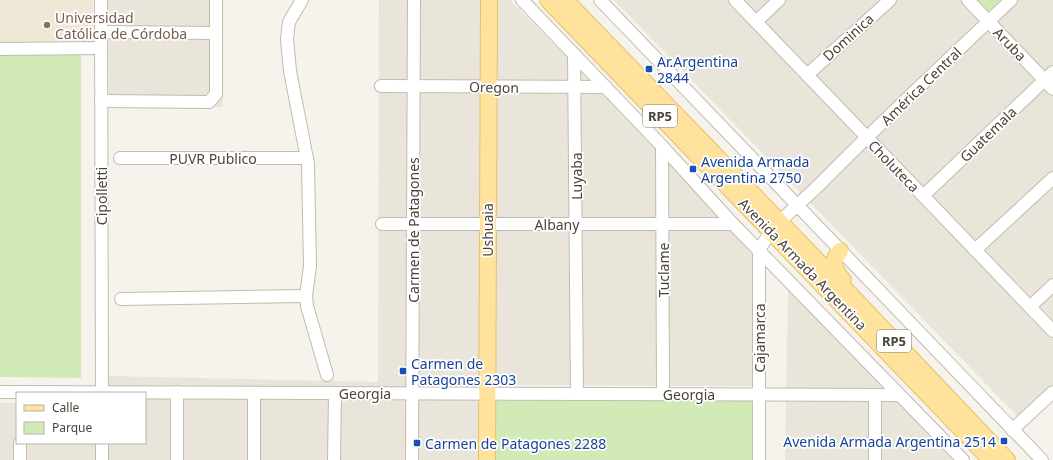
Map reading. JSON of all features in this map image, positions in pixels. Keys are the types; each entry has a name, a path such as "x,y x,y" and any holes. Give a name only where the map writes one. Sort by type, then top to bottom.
{"main road":[{"name":"Ushuaia","path":"487,460 487,87 489,0"},
{"name":"Avenida Armada Argentina","path":"548,0 776,227 862,307 1007,460"},
{"name":"Avenida Armada Argentina","path":"565,0 991,460"},
{"path":"572,0 585,14 592,28"},
{"path":"840,251 834,261 833,266 862,307"}],"street":[{"name":"Cipolletti","path":"101,0 102,392"},
{"path":"101,101 209,102 213,100 216,94 216,0"},
{"path":"302,0 289,22 287,39 290,71 307,158 310,266 306,296 307,306 327,375"},
{"name":"Carmen de Patagones","path":"412,460 414,0"},
{"name":"Avenida Armada Argentina","path":"522,0 662,146 733,224 963,460"},
{"path":"600,0 1042,460"},
{"name":"Choluteca","path":"735,0 1053,331"},
{"path":"756,22 778,0"},
{"name":"Dominica","path":"807,75 890,0"},
{"name":"Aruba","path":"968,0 988,22 1050,80"},
{"name":"América Central","path":"776,227 867,137 1011,0"},
{"path":"101,32 216,33"},
{"path":"0,49 101,48"},
{"name":"Luyaba","path":"574,54 578,394"},
{"name":"Guatemala","path":"923,196 1050,80"},
{"name":"Oregon","path":"381,86 606,87"},
{"name":"Tuclame","path":"662,146 663,394"},
{"name":"PUVR Publico","path":"120,158 307,158"},
{"path":"975,250 1053,178"},
{"name":"Albany","path":"382,224 733,224"},
{"path":"759,251 776,227"},
{"name":"Cajamarca","path":"758,460 759,251"},
{"path":"1030,307 1053,284"},
{"path":"121,299 306,296"},
{"name":"Georgia","path":"0,392 21,392"},
{"name":"Georgia","path":"146,392 254,394 412,392 899,395"},
{"path":"177,392 177,460"},
{"path":"1012,430 1053,392"},
{"path":"334,460 335,393"},
{"path":"254,394 254,460"},
{"path":"875,395 875,460"},
{"path":"20,444 20,460"},
{"path":"102,444 102,460"}],"shaded area":[{"name":"Universidad Católica de Córdoba","path":"0,0 93,0 93,49 0,49"},
{"path":"108,0 223,0 223,107 109,107"},
{"path":"379,0 510,0 754,242 754,386 479,385 478,460 0,460 0,403 16,403 16,444 146,444 146,392 109,392 109,376 378,382"},
{"path":"614,0 1053,0 1053,385 1019,418"},
{"path":"788,287 958,460 785,460"}],"green space":[{"path":"973,0 1001,0 987,14"},
{"path":"0,49 81,49 81,378 0,377"},
{"path":"755,400 755,460 495,460 495,401"}],"place":[{"name":"Universidad Católica de Córdoba","path":"47,25"},
{"name":"Ar.Argentina 2844","path":"649,69"},
{"name":"Avenida Armada Argentina 2750","path":"693,169"},
{"name":"Carmen de Patagones 2303","path":"403,371"},
{"name":"Avenida Armada Argentina 2514","path":"1004,441"},
{"name":"Carmen de Patagones 2288","path":"417,443"}]}
